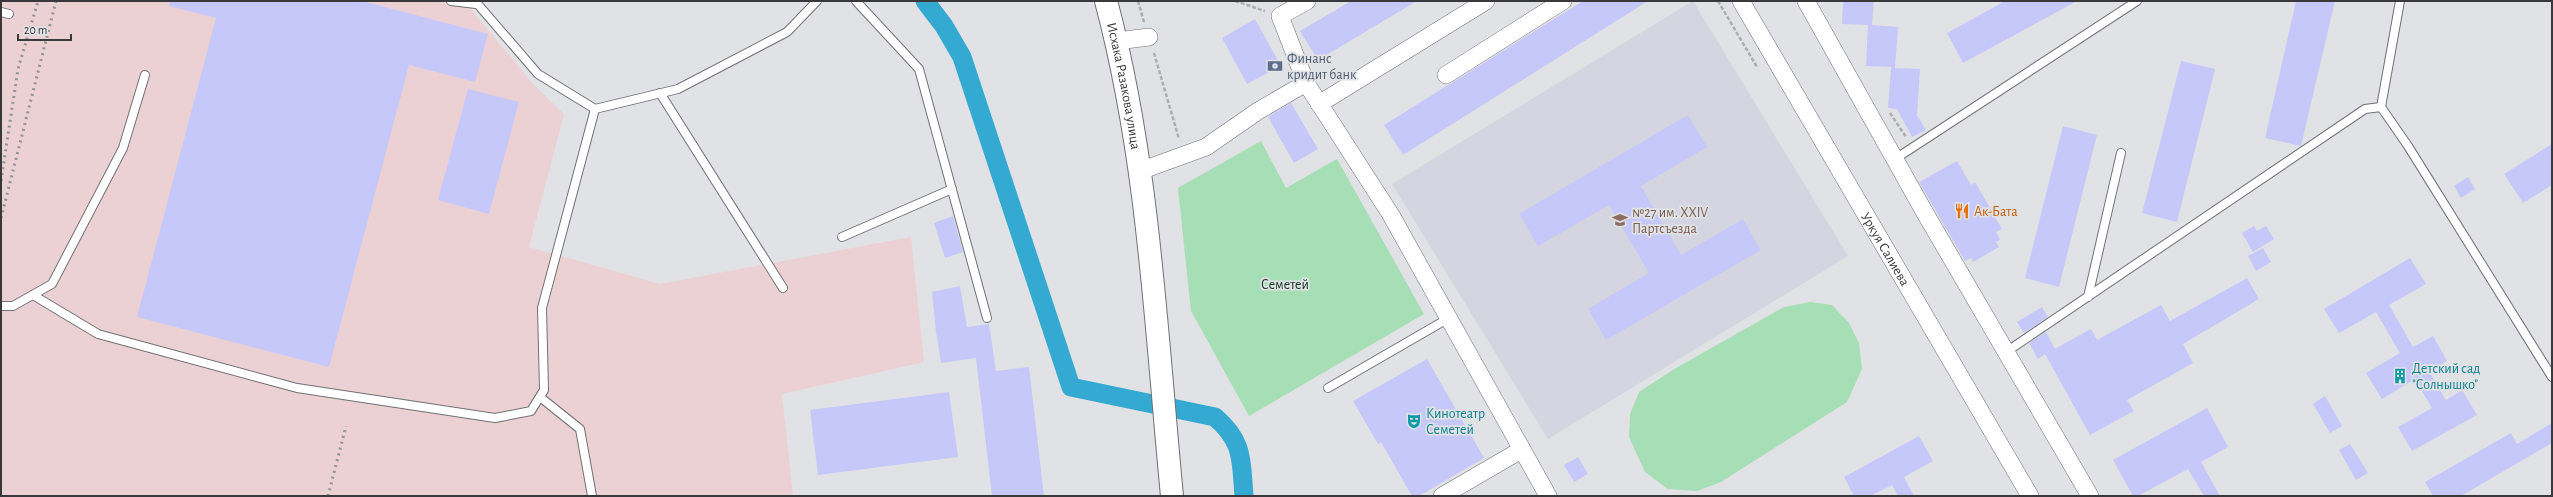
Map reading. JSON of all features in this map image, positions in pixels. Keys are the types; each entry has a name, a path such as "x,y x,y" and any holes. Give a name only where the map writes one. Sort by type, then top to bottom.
{"main road":[{"name":"Исхака Разакова улица","path":"1106,1 1117,41 1130,102 1140,171 1162,379 1172,496"}],"street":[{"path":"1307,1 1280,16 1306,84 1391,215 1548,496"},
{"path":"1319,104 1485,1"},
{"path":"1446,75 1563,1"},
{"name":"Уркуя Салиева","path":"1741,1 2030,496"},
{"path":"1806,1 1895,159 2090,496"},
{"path":"1117,41 1149,37"},
{"path":"1140,171 1184,157 1206,147 1258,110 1306,84"},
{"path":"1442,496 1521,450"}],"lane":[{"path":"450,1 475,2 538,74 595,109 678,89 787,32 817,1"},
{"path":"856,1 919,69 987,318"},
{"path":"1895,159 2137,1"},
{"path":"2400,1 2381,107 2413,152 2552,377"},
{"path":"1,306 13,306 52,284 123,148 146,75"},
{"path":"660,93 782,288"},
{"path":"2006,352 2365,109 2381,107"},
{"path":"33,295 98,334 297,388 495,418 531,411 544,390 542,308 595,109"},
{"path":"2088,297 2121,153"},
{"path":"842,237 952,189"},
{"path":"1328,388 1449,318"},
{"path":"540,397 580,429 592,496"}],"path":[{"path":"1138,1 1184,157"},
{"path":"1235,1 1280,16"}],"shaded area":[{"path":"1,1 464,1 533,84 564,114 529,247 660,284 911,237 924,362 782,394 793,496 1,496"},
{"name":"№27 им. XXIV Партсъезда","path":"1693,1 1848,256 1548,439 1392,184"}],"green space":[{"name":"Семетей","path":"1261,141 1286,188 1337,159 1424,314 1249,416 1191,311 1178,188"},
{"path":"1810,302 1832,305 1849,323 1859,343 1862,369 1847,402 1721,482 1697,491 1668,489 1645,472 1629,437 1630,414 1639,392 1676,368 1784,307"}],"building":[{"path":"170,1 362,1 488,34 475,82 409,65 329,367 137,317 216,18 169,6"},
{"path":"1351,1 1417,1 1318,60 1300,31"},
{"path":"1583,1 1648,1 1403,155 1384,125"},
{"path":"1843,1 1874,1 1872,25 1898,27 1895,68 1920,69 1917,115 1926,130 1912,137 1897,109 1888,108 1891,67 1866,66 1868,25 1842,24"},
{"path":"2005,1 2077,1 1963,63 1947,33"},
{"path":"2296,1 2335,1 2301,146 2265,138"},
{"path":"1255,19 1281,66 1247,84 1222,38"},
{"path":"2181,61 2215,69 2177,222 2142,213"},
{"path":"468,89 519,102 489,214 438,200"},
{"path":"1291,103 1318,149 1294,163 1268,117"},
{"path":"1688,115 1707,147 1641,186 1681,255 1743,219 1761,250 1606,340 1588,309 1649,273 1609,205 1538,246 1519,214"},
{"path":"2063,126 2097,135 2059,287 2025,278"},
{"path":"2552,144 2552,185 2523,203 2504,174"},
{"path":"1957,161 1971,185 1975,182 2002,229 1996,232 2000,240 1996,242 1999,247 1973,262 1971,258 1965,261 1919,182"},
{"path":"2468,177 2475,189 2461,198 2454,186"},
{"path":"953,216 963,252 945,258 934,223"},
{"path":"2254,226 2257,231 2266,226 2274,239 2253,252 2242,233"},
{"path":"2263,248 2271,262 2256,271 2248,256"},
{"name":"Детский сад \"Солнышко\"","path":"2410,258 2426,284 2389,305 2413,347 2433,336 2447,361 2429,371 2446,400 2462,390 2477,415 2412,451 2398,427 2432,408 2415,379 2382,399 2366,373 2400,353 2376,312 2339,333 2324,309"},
{"path":"2247,278 2259,299 2183,344 2193,363 2127,400 2134,411 2090,435 2045,354 2038,359 2029,343 2046,332 2055,349 2091,329 2097,340 2161,305 2170,321"},
{"path":"960,286 967,327 989,324 996,371 1029,367 1044,496 992,496 976,358 941,363 936,332 932,292"},
{"path":"2042,307 2048,317 2024,333 2017,322"},
{"name":"Кинотеатр Семетей","path":"1427,359 1484,458 1419,496 1412,496 1381,442 1378,444 1353,401"},
{"path":"949,392 958,457 818,475 810,410"},
{"path":"2325,396 2342,426 2330,433 2313,404"},
{"path":"2207,408 2228,447 2201,462 2220,496 2204,496 2188,469 2138,496 2133,496 2113,460"},
{"path":"2552,423 2552,443 2461,496 2433,496 2425,482 2511,433 2517,444"},
{"path":"1919,436 1933,461 1904,477 1914,496 1898,496 1892,485 1870,496 1854,496 1844,477"},
{"path":"2350,444 2368,473 2356,480 2339,450"},
{"path":"1578,457 1588,474 1574,482 1564,465"}],"waterway":[{"path":"925,1 944,26 962,57 1071,387 1215,417 1224,426 1236,443 1241,462 1244,496"}],"railway":[{"path":"1,181 18,69 38,1"},
{"path":"1,218 56,1"},
{"path":"328,496 346,426"}],"place":[{"name":"Финанс кридит банк","path":"1275,66"},
{"name":"Ак-Бата","path":"1962,211"},
{"name":"№27 им. XXIV Партсъезда","path":"1620,220"},
{"name":"Детский сад \"Солнышко\"","path":"2400,376"},
{"name":"Кинотеатр Семетей","path":"1414,421"}]}
